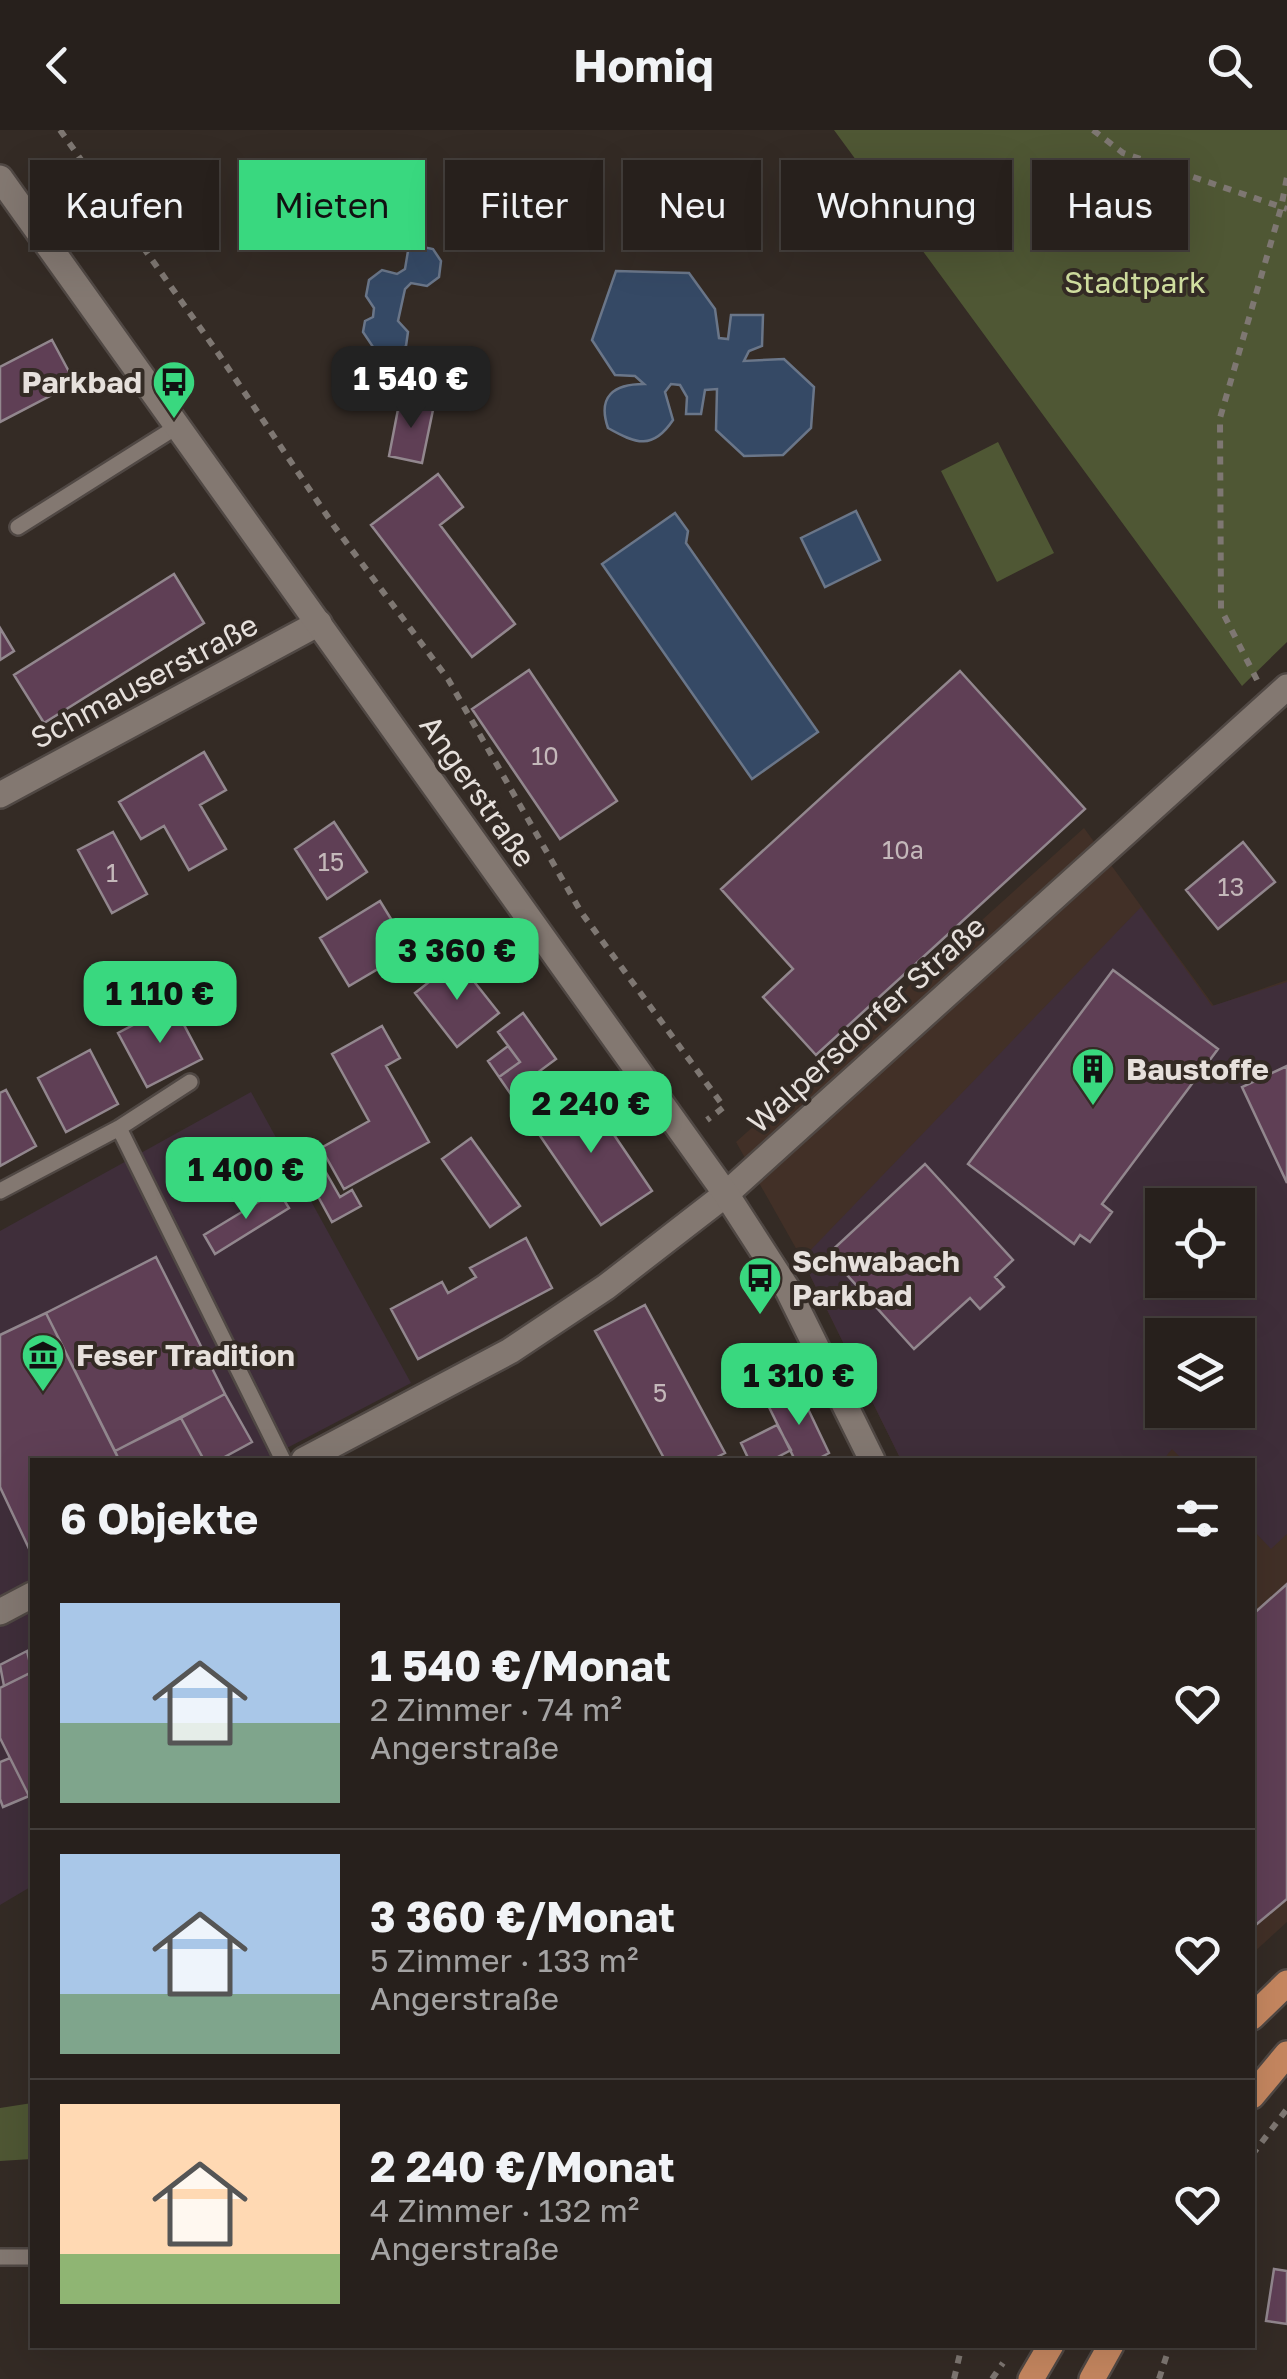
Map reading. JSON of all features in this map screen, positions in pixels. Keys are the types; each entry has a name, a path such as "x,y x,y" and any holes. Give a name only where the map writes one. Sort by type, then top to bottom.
{"main road":[{"path":"1255,2015 1287,1982"},
{"path":"1255,2086 1287,2054"},
{"path":"1031,2379 1049,2348"},
{"path":"1092,2379 1109,2348"}],"street":[{"name":"Angerstraße","path":"0,178 726,1194 788,1290 871,1458"},
{"name":"Schmauserstraße","path":"0,796 319,623"},
{"name":"Walpersdorfer Straße","path":"308,1458 510,1351 606,1287 726,1194 1278,695"},
{"path":"0,1612 30,1597"}],"lane":[{"path":"18,527 178,426"},
{"path":"0,1191 120,1128 190,1082"},
{"path":"120,1128 282,1458"},
{"path":"0,2257 30,2257"}],"path":[{"path":"60,130 218,352 334,526 448,679 581,912 724,1107 684,1137"},
{"path":"1094,130 1123,153 1284,208"},
{"path":"1278,695 1221,610 1220,418 1284,208 1287,178"},
{"path":"1255,2152 1287,2108"},
{"path":"954,2379 961,2348"},
{"path":"1162,2378 1169,2348"}],"shaded area":[{"path":"1084,828 1214,1006 1287,980 1287,1922 1255,1951 1255,1458 900,1458 802,1259 736,1142"},
{"path":"1141,907 1212,1006 1287,982 1287,1534 1271,1549 1255,1532 1255,1458 1181,1458 1172,1449 1165,1458 900,1458 802,1259"},
{"path":"251,1092 411,1383 268,1458 30,1458 30,1887 0,1905 0,1231"}],"green space":[{"name":"Stadtpark","path":"834,130 1287,130 1287,642 1242,686 922,250 1012,250 1012,160 856,160"},
{"path":"998,442 1054,553 997,582 941,471"},
{"path":"30,2103 30,2159 0,2161 0,2108"}],"water":[{"path":"433,249 441,261 439,277 427,286 411,283 405,289 398,321 408,332 406,346 392,356 377,353 363,332 365,321 373,317 374,308 366,296 369,280 382,270 397,274 405,269 408,251"},
{"path":"616,271 689,273 715,309 719,338 728,339 731,315 763,315 762,346 749,351 744,361 784,359 814,387 811,428 783,455 744,456 716,430 717,389 705,390 701,414 686,414 687,397 680,385 671,384 665,392 673,420 658,436 636,440 608,428 605,408 611,394 624,386 644,384 635,376 615,375 592,340"},
{"path":"856,511 880,560 825,587 801,538"},
{"path":"675,513 688,531 686,543 818,732 752,779 602,564"}],"building":[{"path":"52,340 75,383 0,422 0,367"},
{"path":"400,399 434,405 422,463 389,456"},
{"path":"438,474 463,507 440,525 515,624 472,657 371,525"},
{"path":"174,574 204,623 44,723 14,675"},
{"path":"0,628 14,651 0,660"},
{"path":"529,670 617,801 560,839 472,709"},
{"path":"960,671 1085,809 816,1055 763,997 793,969 721,889"},
{"path":"204,752 226,790 200,805 226,849 189,870 164,826 141,839 119,802"},
{"path":"334,822 367,872 327,899 295,849"},
{"path":"113,832 147,894 112,913 78,850"},
{"path":"1243,842 1275,882 1218,929 1186,890"},
{"path":"380,901 410,950 349,986 320,938"},
{"path":"457,960 499,1013 457,1047 415,993"},
{"name":"Baustoffe","path":"1113,970 1218,1049 1102,1204 1112,1212 1090,1242 1080,1235 1074,1244 968,1164"},
{"path":"173,1004 202,1059 147,1087 118,1033"},
{"path":"523,1013 556,1059 510,1093 499,1077 520,1062 498,1032"},
{"path":"382,1026 400,1058 386,1066 429,1142 344,1189 321,1148 369,1121 332,1054"},
{"path":"508,1046 520,1062 499,1077 488,1061"},
{"path":"90,1050 118,1104 66,1132 38,1078"},
{"path":"1287,1066 1287,1183 1242,1087"},
{"path":"581,1086 652,1191 601,1225 530,1121"},
{"path":"6,1090 36,1146 0,1166 0,1093"},
{"path":"471,1138 520,1206 490,1227 442,1159"},
{"path":"925,1164 1013,1260 995,1277 1004,1287 980,1309 970,1298 914,1349 828,1254"},
{"path":"324,1169 340,1197 352,1190 361,1206 332,1222 308,1178"},
{"path":"278,1190 289,1208 215,1254 204,1235"},
{"path":"526,1238 552,1288 418,1359 391,1309 442,1282 448,1293 476,1277 470,1268"},
{"path":"156,1257 225,1394 115,1451 46,1313"},
{"path":"645,1305 725,1453 715,1458 664,1458 595,1331"},
{"name":"Feser Tradition","path":"46,1313 118,1458 30,1458 30,1551 0,1487 0,1335"},
{"path":"799,1390 829,1453 820,1458 794,1458 768,1405"},
{"path":"225,1394 252,1442 223,1458 203,1458 181,1418"},
{"path":"181,1418 203,1458 118,1458 115,1451"},
{"path":"777,1425 791,1450 776,1458 748,1458 741,1443"},
{"path":"1287,1584 1287,1899 1255,1926 1255,1612"},
{"path":"27,1651 30,1673 4,1686 0,1665"},
{"path":"30,1673 29,1796 0,1738 0,1688"},
{"path":"10,1758 29,1796 3,1807 0,1762"},
{"path":"1274,2269 1287,2271 1287,2324 1266,2321"}],"place":[{"name":"Parkbad","path":"174,420"},
{"name":"Baustoffe","path":"1093,1107"},
{"name":"Schwabach Parkbad","path":"760,1316"},
{"name":"Feser Tradition","path":"43,1393"}]}
